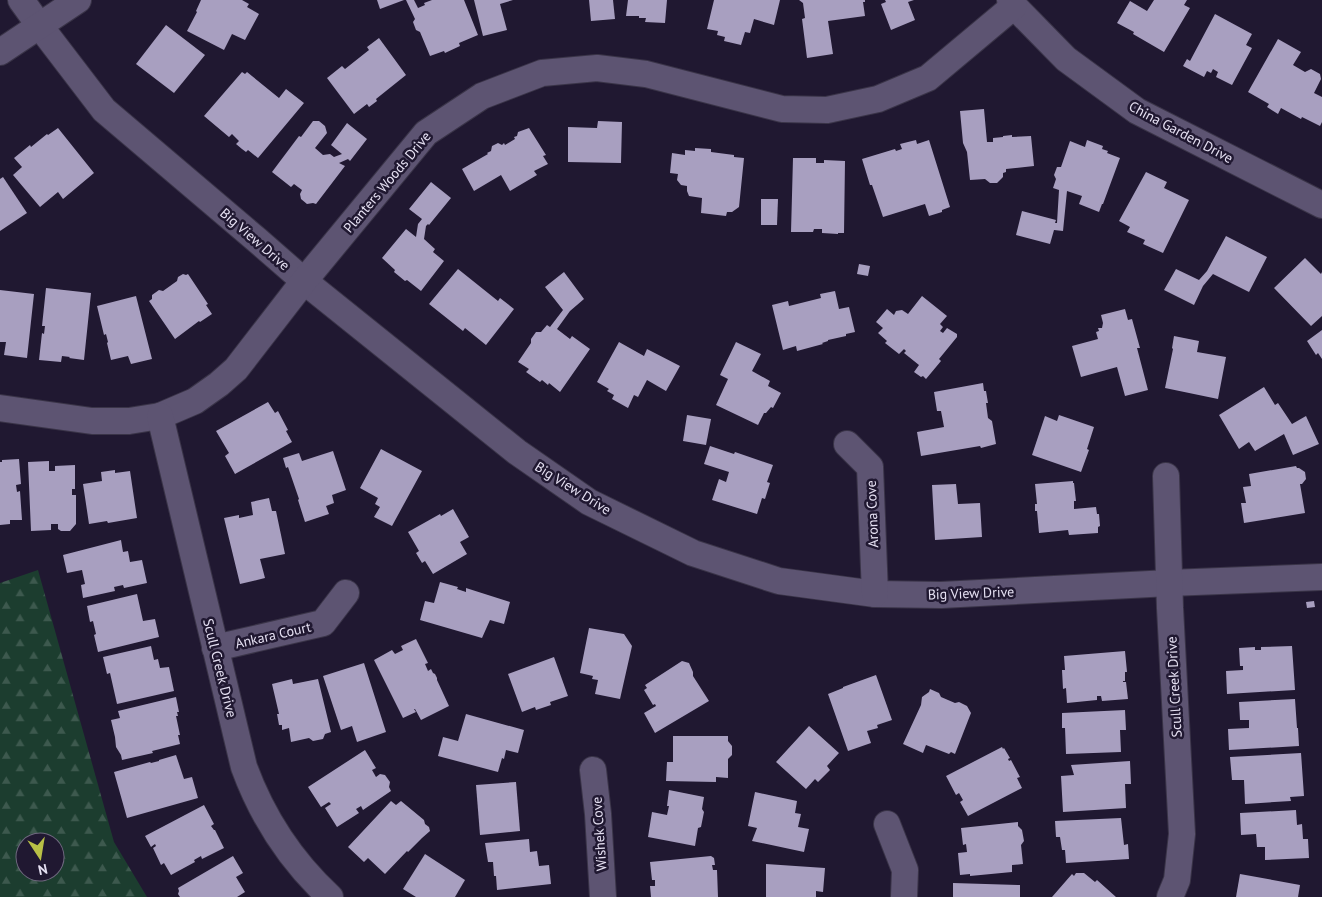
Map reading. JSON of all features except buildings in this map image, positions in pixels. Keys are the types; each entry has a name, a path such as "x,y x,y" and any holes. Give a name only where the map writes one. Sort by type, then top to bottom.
{"street":[{"name":"Big View Drive","path":"21,0 104,110 304,281 516,452 589,502 693,553 779,581 875,594 941,595 1322,577"},
{"path":"0,52 78,0"},
{"name":"China Garden Drive","path":"1012,3 1066,59 1137,111 1322,205"},
{"name":"Planters Woods Drive","path":"0,408 92,420 128,421 160,416 195,401 236,370 304,281 426,132 482,96 542,73 597,68 646,74 782,109 826,110 878,99 928,78 1012,3"},
{"name":"Scull Creek Drive","path":"160,416 244,767 252,788 274,830 295,860 330,897"},
{"name":"Arona Cove","path":"848,444 870,467 875,594"},
{"name":"Scull Creek Drive","path":"1166,476 1169,583 1182,834 1177,880 1170,897"},
{"name":"Ankara Court","path":"216,648 322,624 346,593"},
{"name":"Wishek Cove","path":"594,770 603,897"},
{"path":"887,824 905,870 904,897"}],"green space":[{"path":"38,570 114,842 147,897 0,897 0,583"}]}
